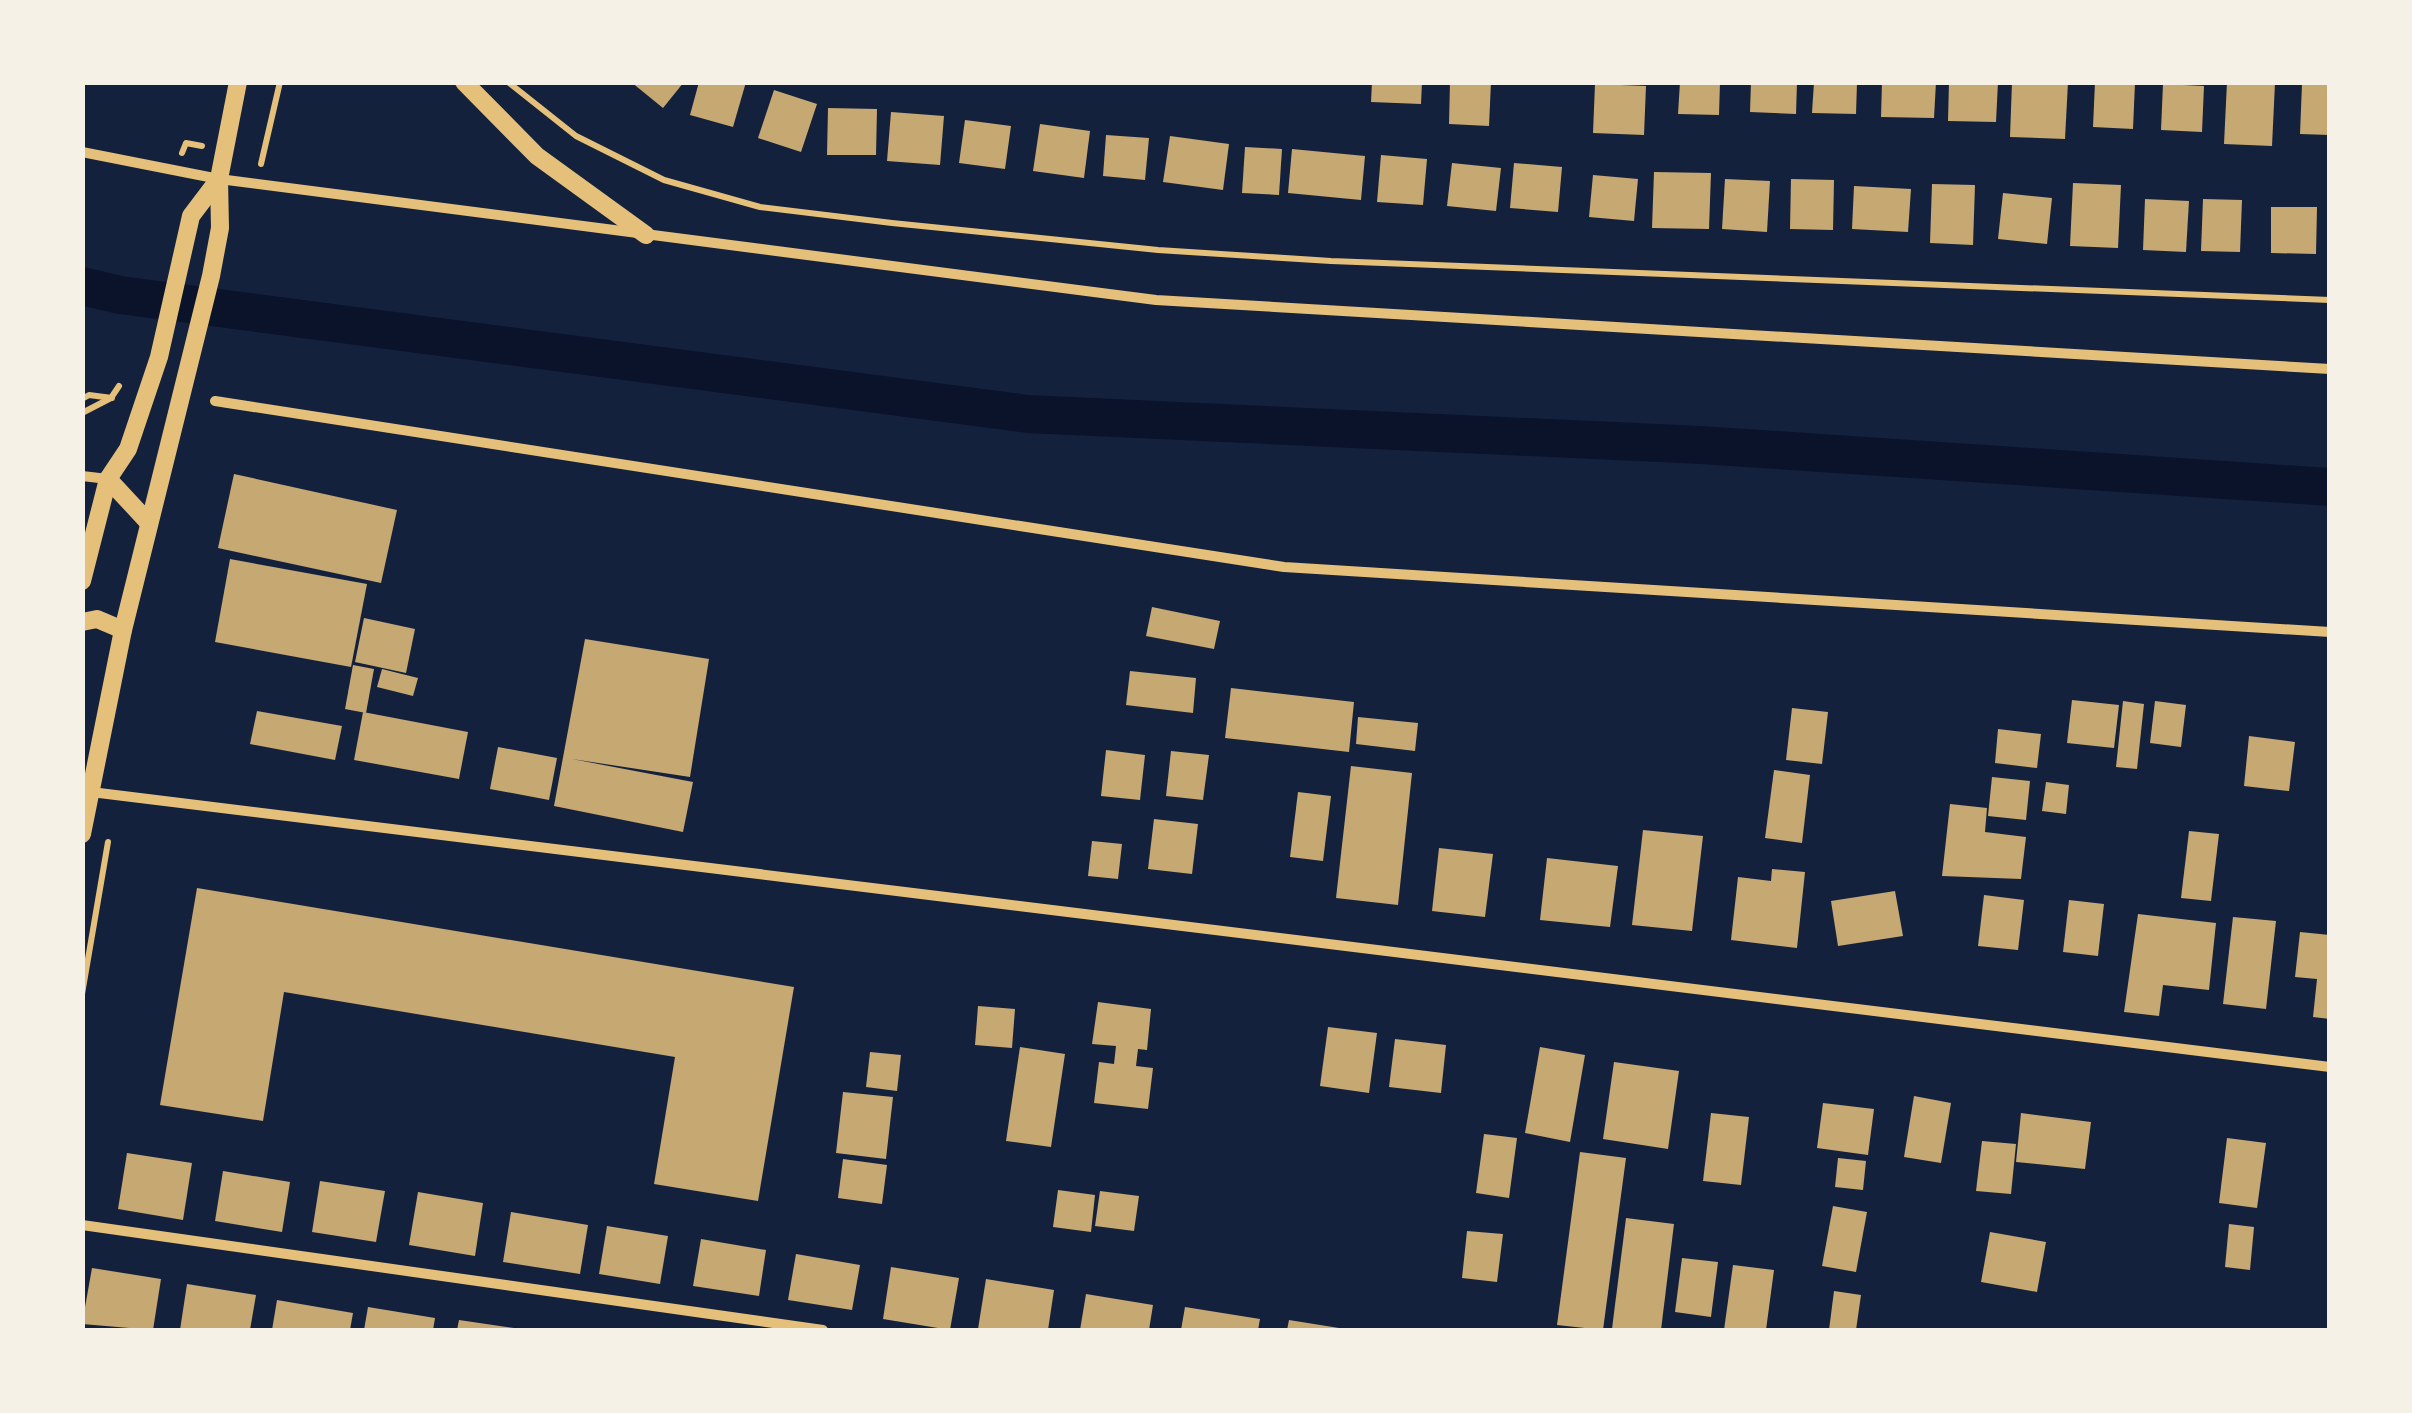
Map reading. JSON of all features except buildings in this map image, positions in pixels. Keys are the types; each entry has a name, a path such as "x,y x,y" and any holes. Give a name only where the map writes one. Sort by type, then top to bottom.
{"street":[{"path":"82,834 123,630 211,276 220,228 219,179 238,82"},
{"path":"464,82 537,156 646,235"},
{"path":"82,152 219,179 1156,300 2330,369"},
{"path":"82,581 108,478 128,448 162,344 191,216 219,179"},
{"path":"215,402 1284,567 2330,632"},
{"path":"82,476 108,478 149,523"},
{"path":"82,622 97,619 123,630"},
{"path":"91,792 2330,1067"},
{"path":"82,1225 823,1330"}],"path":[{"path":"508,82 576,136 664,180 760,207 892,224 1158,250 1331,261 2330,300"},
{"path":"82,400 89,396 143,403"},
{"path":"82,994 111,827"}],"waterway":[{"path":"82,286 120,295 1028,414 1701,445 2330,487"}]}
